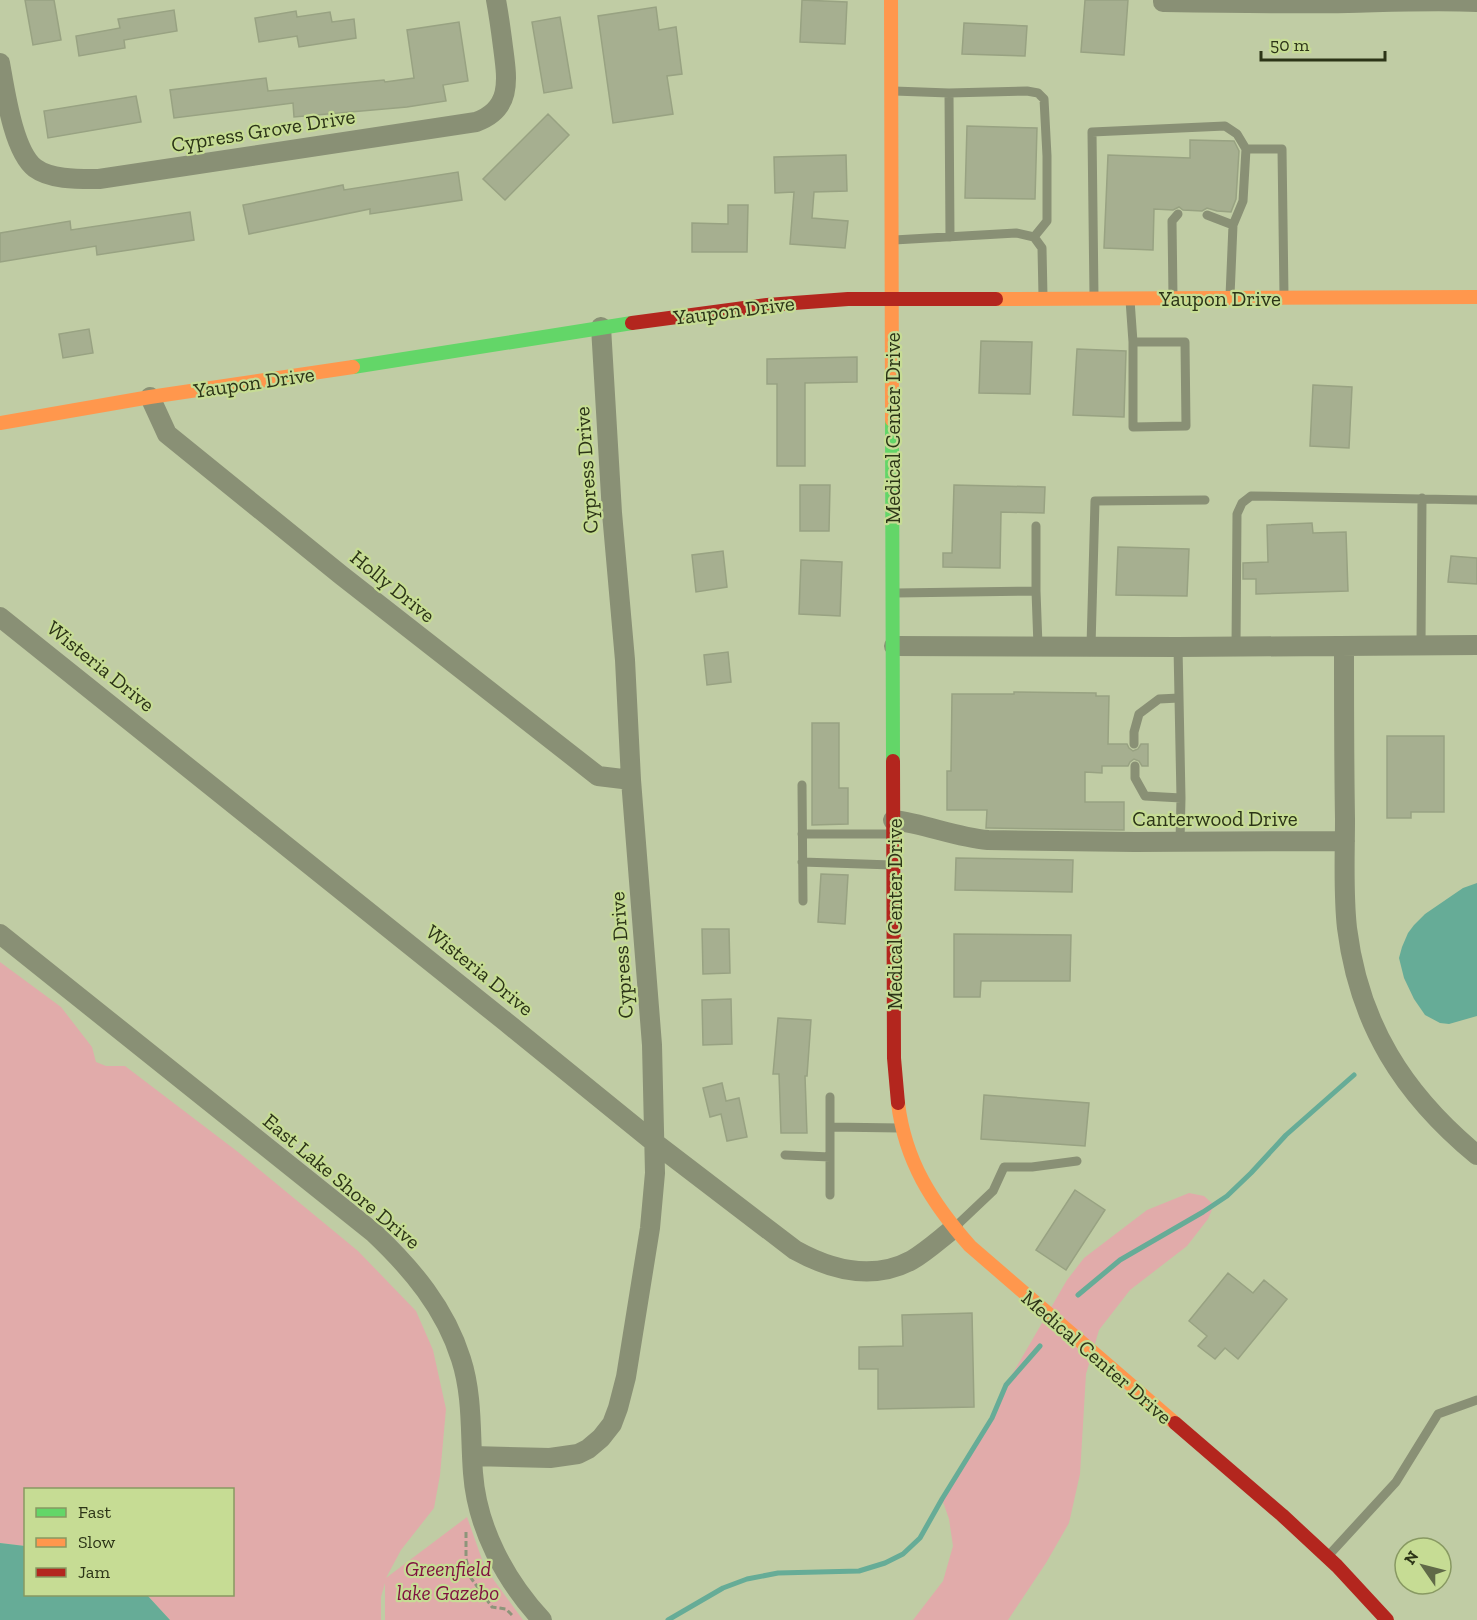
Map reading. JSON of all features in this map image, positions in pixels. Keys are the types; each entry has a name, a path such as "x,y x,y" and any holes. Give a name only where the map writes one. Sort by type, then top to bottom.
{"street":[{"name":"Cypress Grove Drive","path":"0,63 7,101 20,148 35,168 63,178 99,178 485,119 500,105 507,85 496,0"},
{"name":"Medical Center Drive","path":"891,0 894,1079 901,1128 916,1171 934,1204 953,1229 994,1268 1282,1515 1328,1557 1387,1620"},
{"path":"1163,1 1348,3 1446,0 1477,2"},
{"name":"Yaupon Drive","path":"0,423 150,397 601,327 767,305 816,301 891,300 1477,297"},
{"name":"Cypress Drive","path":"472,1456 550,1458 578,1454 602,1438 612,1424 626,1377 650,1228 655,1173 652,1045 631,780 625,660 612,513 601,327"},
{"name":"Holly Drive","path":"150,397 168,434 358,589 598,776 631,780"},
{"name":"Wisteria Drive","path":"0,616 655,1143 782,1241 812,1259 828,1265 865,1272 898,1266 913,1259 953,1229"},
{"path":"894,646 1477,645"},
{"path":"1344,646 1345,901 1352,956 1368,1015 1396,1067 1444,1126 1477,1155"},
{"name":"Canterwood Drive","path":"893,827 918,824 965,837 988,840 1345,841"},
{"name":"East Lake Shore Drive","path":"0,934 374,1233 420,1280 439,1308 462,1362 468,1392 476,1496 489,1537 497,1557 523,1598 542,1620"}],"lane":[{"path":"891,91 949,93 1027,91 1038,93 1044,99 1047,221 1034,237"},
{"path":"949,93 950,237"},
{"path":"1094,298 1092,132 1225,126 1237,134 1246,149 1243,201 1233,225 1230,298"},
{"path":"1246,149 1282,149 1284,297"},
{"path":"1173,298 1172,221 1178,214"},
{"path":"1207,215 1233,225"},
{"path":"891,240 1016,233 1034,237 1042,248 1043,299"},
{"path":"1130,298 1133,342 1133,427 1185,426 1185,342 1133,342"},
{"path":"1236,647 1238,514 1242,503 1251,496 1477,500"},
{"path":"1421,646 1422,498"},
{"path":"1091,646 1095,501 1205,500"},
{"path":"1036,526 1038,646"},
{"path":"893,593 1036,591"},
{"path":"1178,647 1180,842"},
{"path":"1134,744 1134,732 1139,714 1159,699 1179,698"},
{"path":"1135,766 1135,778 1145,796 1181,798"},
{"path":"802,784 803,901"},
{"path":"802,834 893,827"},
{"path":"802,862 894,865"},
{"path":"830,1097 830,1196"},
{"path":"830,1127 901,1128"},
{"path":"785,1155 830,1157"},
{"path":"953,1229 993,1191 1004,1167 1032,1167 1077,1161"},
{"path":"1328,1557 1396,1482 1438,1414 1477,1400"}],"path":[{"path":"466,1528 466,1559 471,1578 492,1607 506,1609 518,1620"}],"green space":[{"name":"Greenfield lake Gazebo","path":"0,962 61,1007 92,1047 96,1062 106,1066 125,1066 238,1152 358,1251 416,1311 433,1350 446,1409 440,1475 434,1508 401,1550 386,1578 467,1517 485,1568 523,1620 385,1620 385,1583 381,1597 381,1620 170,1620 148,1596 234,1596 234,1488 24,1488 24,1546 0,1543"},
{"path":"1189,1193 1204,1196 1214,1205 1208,1219 1187,1246 1130,1290 1099,1330 1086,1374 1080,1474 1069,1523 1046,1563 1008,1620 913,1620 943,1581 953,1546 949,1519 942,1499 992,1418 1006,1385 1067,1280 1084,1258 1147,1210"}],"water":[{"path":"1477,883 1477,1016 1449,1024 1440,1023 1425,1015 1414,999 1404,978 1399,958 1408,933 1425,914 1463,888"},
{"path":"0,1543 24,1546 24,1596 148,1596 170,1620 0,1620"}],"building":[{"path":"25,0 54,0 61,40 33,45"},
{"path":"802,0 847,2 845,44 800,42"},
{"path":"1085,0 1128,0 1124,55 1081,52"},
{"path":"656,7 659,30 676,27 682,74 667,76 673,114 613,123 598,16"},
{"path":"174,10 177,31 124,40 125,48 79,56 76,36 120,28 118,19"},
{"path":"296,11 297,17 330,12 332,22 354,19 356,38 299,47 297,36 259,42 255,18"},
{"path":"560,17 572,88 544,93 532,22"},
{"path":"459,22 468,81 443,85 446,101 407,107 294,117 293,103 174,118 170,90 266,78 268,91 414,78 407,30"},
{"path":"964,23 1027,26 1025,56 962,54"},
{"path":"136,96 141,122 48,138 44,111"},
{"path":"548,114 569,135 505,200 483,179"},
{"path":"967,126 1037,128 1035,199 965,198"},
{"path":"1190,140 1234,141 1239,151 1236,199 1231,212 1207,208 1202,211 1183,210 1179,207 1173,210 1154,209 1153,250 1104,248 1108,155 1190,158"},
{"path":"846,155 847,191 814,192 812,218 848,221 845,248 790,244 794,192 775,193 774,157"},
{"path":"458,172 462,200 370,214 370,209 249,234 243,205 343,185 344,190"},
{"path":"728,205 748,205 747,252 692,252 692,223 728,224"},
{"path":"190,212 194,240 97,255 96,246 0,262 0,233 70,221 71,230"},
{"path":"89,329 93,353 63,358 59,334"},
{"path":"981,341 1032,342 1030,394 979,393"},
{"path":"1077,349 1126,351 1124,417 1073,415"},
{"path":"857,357 857,382 805,383 805,466 777,466 777,384 767,384 767,359"},
{"path":"1313,385 1352,387 1349,448 1310,446"},
{"path":"800,485 830,485 829,531 800,531"},
{"path":"954,485 1045,487 1044,513 1001,512 1000,568 943,567 943,553 952,553"},
{"path":"1312,523 1313,533 1346,532 1348,591 1256,594 1256,579 1243,579 1243,563 1268,562 1267,525"},
{"path":"1118,547 1189,549 1187,596 1116,595"},
{"path":"723,551 727,587 696,592 692,555"},
{"path":"1451,556 1477,558 1477,584 1448,582"},
{"path":"801,560 842,562 840,616 799,614"},
{"path":"728,652 731,682 707,685 704,655"},
{"path":"1014,692 1096,693 1096,696 1109,696 1108,744 1127,744 1133,751 1141,744 1148,744 1148,766 1142,766 1134,759 1128,766 1102,766 1102,773 1085,772 1085,802 1124,802 1124,830 986,828 987,810 947,810 947,771 951,771 952,694 1014,694"},
{"path":"812,723 839,723 839,788 848,788 848,824 812,825"},
{"path":"1387,736 1444,736 1444,812 1411,812 1411,818 1387,818"},
{"path":"956,858 1073,860 1072,892 955,890"},
{"path":"821,874 848,875 845,924 818,922"},
{"path":"702,929 729,929 730,973 703,974"},
{"path":"954,934 1071,935 1070,981 981,981 980,997 954,997"},
{"path":"731,999 732,1044 703,1045 702,1000"},
{"path":"778,1018 811,1020 807,1076 805,1076 807,1133 781,1133 779,1074 773,1074"},
{"path":"722,1083 726,1101 739,1098 747,1137 727,1141 721,1114 710,1117 703,1088"},
{"path":"984,1095 1089,1103 1085,1146 981,1139"},
{"path":"1075,1190 1105,1210 1066,1270 1036,1250"},
{"path":"1228,1273 1253,1293 1264,1280 1287,1299 1238,1359 1225,1348 1215,1359 1198,1346 1207,1336 1189,1321"},
{"path":"972,1313 974,1407 878,1409 878,1369 859,1369 859,1347 903,1346 902,1315"}],"waterway":[{"path":"1078,1295 1120,1260 1227,1196 1286,1135 1354,1075"},
{"path":"668,1620 723,1588 747,1579 778,1573 859,1571 885,1563 903,1554 920,1538 992,1418 1006,1385 1040,1346"}],"traffic: fast":[{"path":"353,367 632,323"},
{"path":"892,420 893,761"}],"traffic: slow":[{"path":"891,0 892,420"},
{"path":"996,299 1477,297"},
{"path":"0,423 150,397 353,367"},
{"path":"898,1103 907,1144 922,1180 956,1230 970,1246 1175,1423"}],"traffic: jam":[{"path":"632,323 767,305 848,299 996,299"},
{"path":"893,761 894,1058 898,1103"},
{"path":"1175,1423 1282,1515 1337,1566 1387,1620"}]}
